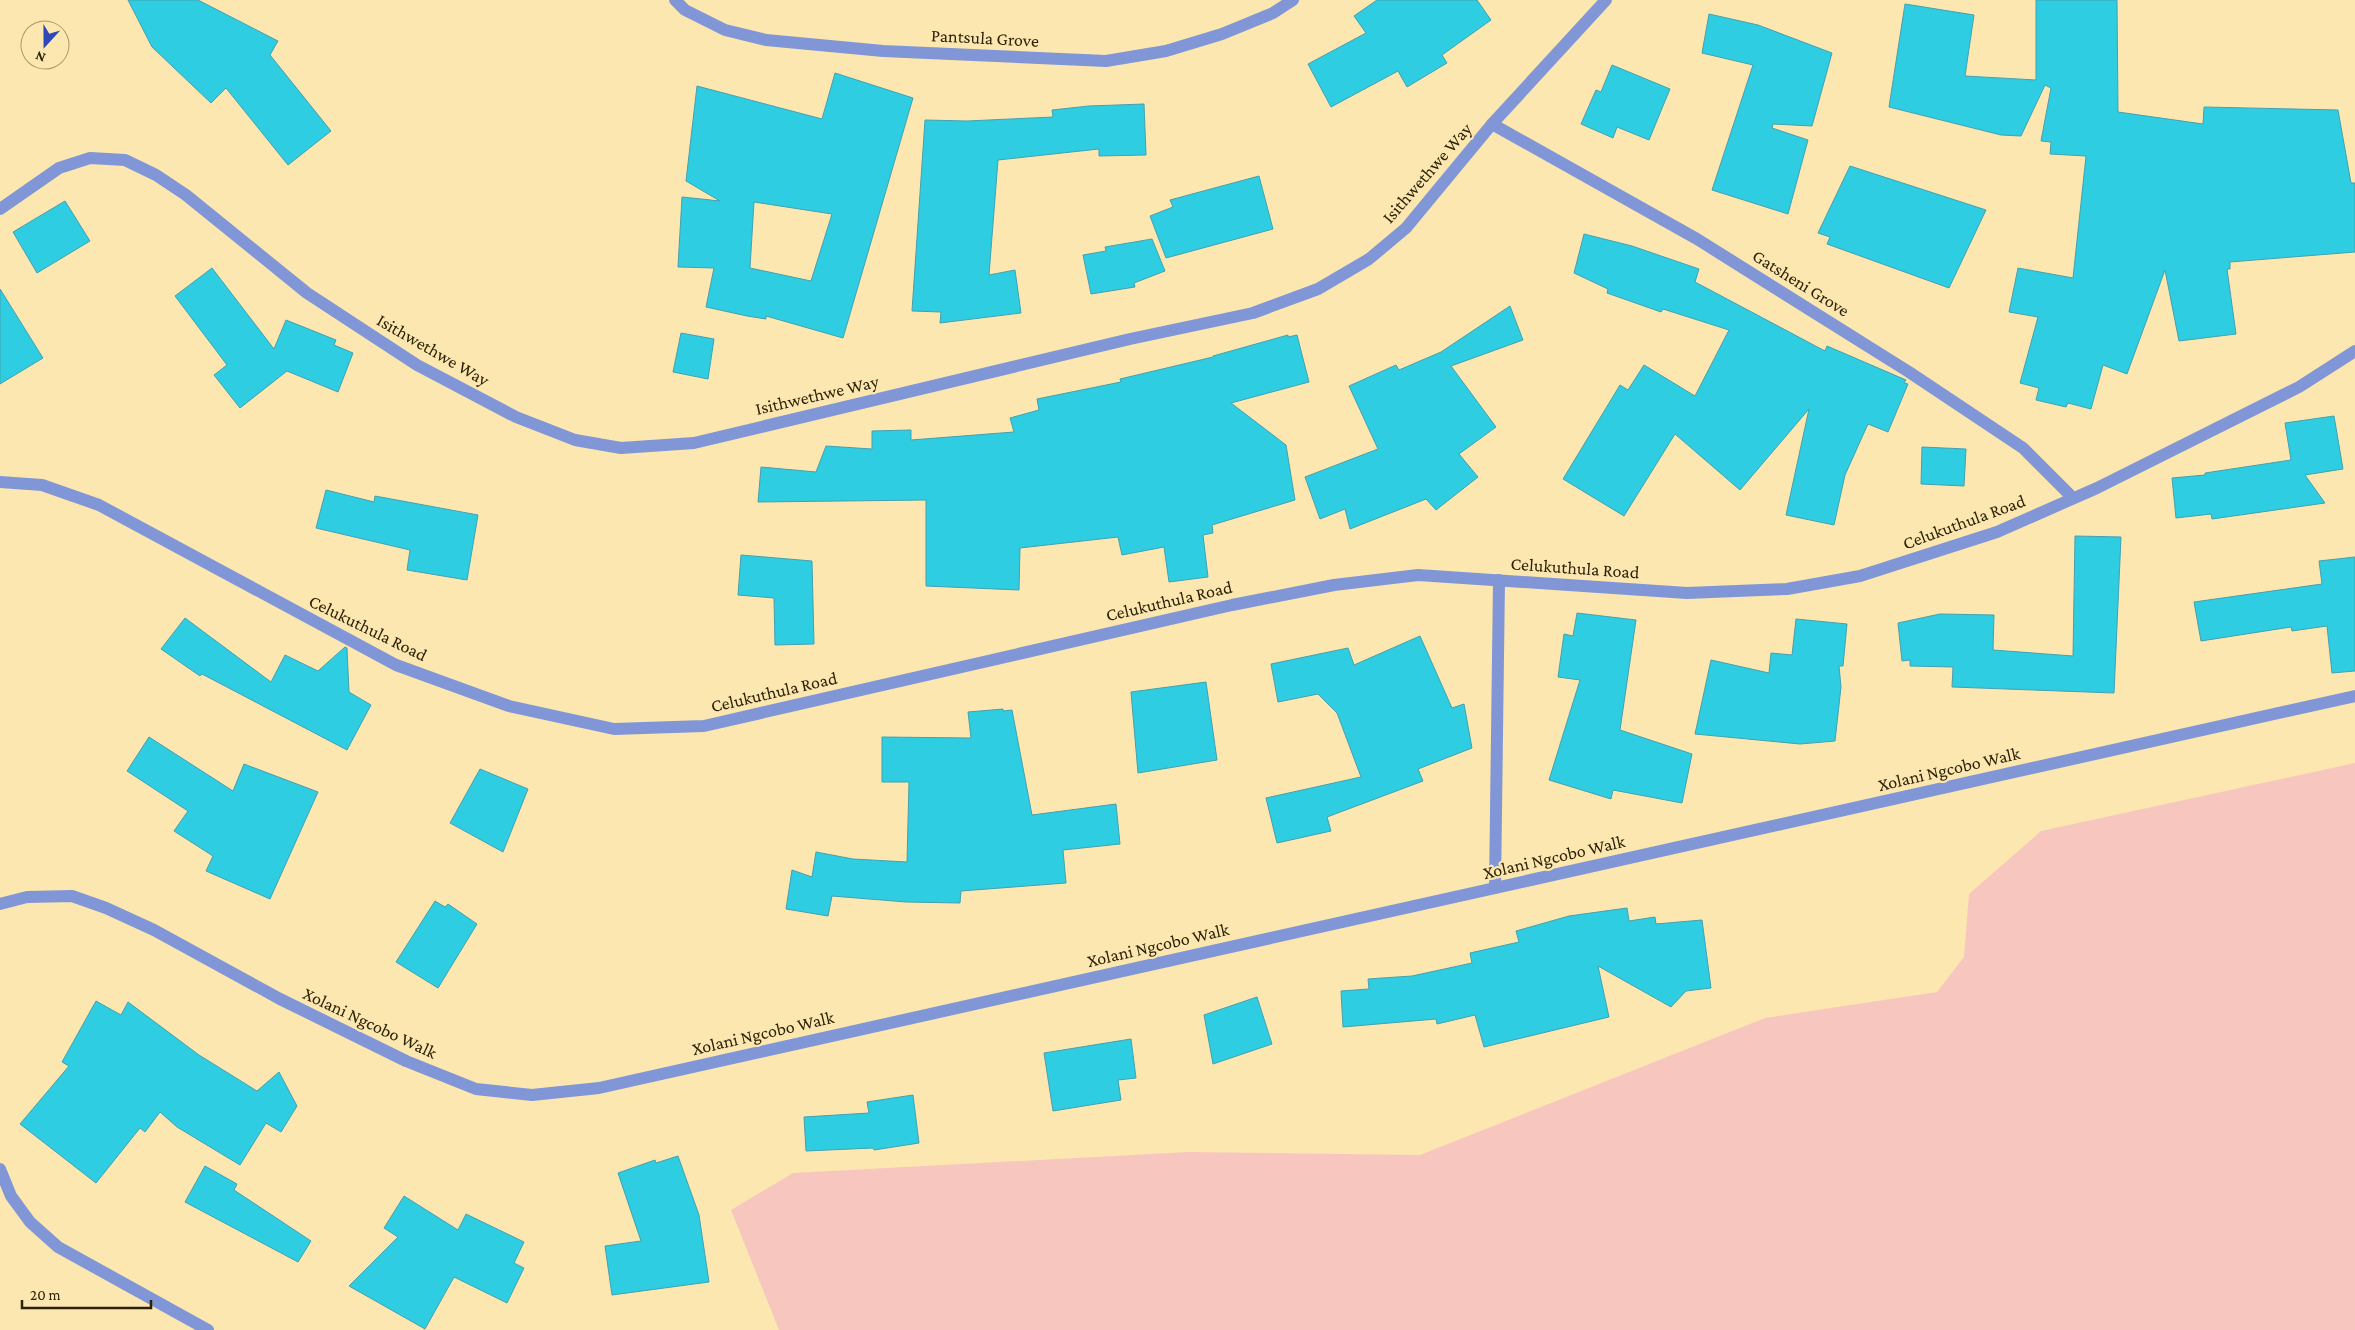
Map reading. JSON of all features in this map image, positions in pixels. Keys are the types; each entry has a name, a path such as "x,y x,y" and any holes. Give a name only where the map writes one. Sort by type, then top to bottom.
{"street":[{"name":"Pantsula Grove","path":"675,0 685,10 725,30 766,40 883,51 1106,62 1166,51 1222,34 1273,13 1293,0"},
{"name":"Isithwethwe Way","path":"0,209 59,168 90,158 125,160 156,175 186,195 307,293 417,365 516,417 575,440 621,448 694,443 1130,339 1253,313 1318,289 1369,259 1406,228 1492,124 1606,0"},
{"name":"Gatsheni Grove","path":"1492,124 1697,239 1909,372 2023,448 2073,498"},
{"name":"Celukuthula Road","path":"0,482 42,485 99,505 396,665 509,706 614,729 704,726 1232,605 1334,585 1418,575 1687,593 1787,589 1860,576 1997,532 2073,498 2299,387 2355,352"},
{"path":"1495,888 1499,580"},
{"name":"Xolani Ngcobo Walk","path":"0,904 27,897 72,896 154,930 280,999 406,1061 476,1089 532,1095 598,1088 2355,696"},
{"path":"0,1169 11,1196 20,1209 30,1222 58,1247 208,1330"}],"shaded area":[{"path":"2355,763 2355,1330 779,1330 731,1210 793,1173 1189,1152 1420,1155 1765,1018 1937,992 1964,957 1969,894 2041,831"}],"building":[{"path":"128,0 198,0 278,41 270,55 331,131 288,165 226,88 211,103 152,47"},
{"path":"1377,0 1477,0 1491,20 1442,55 1447,63 1407,87 1398,71 1331,107 1308,64 1366,33 1354,16"},
{"path":"2036,0 2117,0 2118,112 2203,124 2204,107 2338,110 2351,183 2355,183 2355,252 2230,262 2230,269 2227,269 2236,334 2179,341 2165,270 2127,374 2103,365 2091,409 2068,403 2066,407 2036,400 2039,388 2020,383 2038,317 2009,312 2018,268 2073,278 2086,156 2050,154 2051,142 2041,141 2051,88 2045,85 2021,136 2001,135 1889,107 1905,4 1974,15 1965,76 2036,80"},
{"path":"1709,14 1758,25 1832,53 1812,126 1773,124 1772,128 1808,140 1788,214 1712,190 1753,65 1702,53"},
{"path":"1612,65 1670,89 1649,140 1617,127 1613,138 1581,124 1596,90 1601,92"},
{"path":"835,73 913,98 843,338 766,316 766,319 706,307 714,268 678,267 682,197 720,201 686,181 697,86 822,119","holes":["754,202 832,214 811,281 750,268"]},
{"path":"1144,104 1146,155 1099,156 1099,149 998,160 989,275 1015,270 1021,313 940,323 941,312 912,311 925,120 967,121 1053,117 1052,110 1089,106"},
{"path":"1850,166 1986,210 1949,288 1827,244 1830,237 1818,233"},
{"path":"1259,176 1273,229 1166,258 1150,216 1173,207 1170,200"},
{"path":"65,201 90,241 37,273 13,232"},
{"path":"1584,234 1632,246 1699,269 1695,282 1825,351 1827,346 1906,380 1904,383 1908,384 1888,432 1868,424 1845,475 1834,525 1786,515 1809,409 1740,490 1675,434 1624,516 1563,479 1620,385 1628,390 1644,365 1695,396 1729,330 1663,309 1661,312 1607,293 1608,289 1574,273"},
{"path":"1152,239 1165,271 1134,283 1135,287 1091,294 1083,255 1106,251 1105,247"},
{"path":"212,268 274,349 286,320 336,340 334,345 353,353 338,392 287,371 240,408 214,375 227,365 175,296"},
{"path":"0,289 43,358 0,384"},
{"path":"1510,306 1523,340 1451,366 1496,427 1459,454 1478,477 1436,510 1426,499 1350,529 1345,509 1320,519 1305,477 1378,449 1349,386 1396,365 1399,370 1441,352"},
{"path":"681,333 714,339 708,379 673,372"},
{"path":"1288,335 1288,337 1297,335 1309,382 1231,403 1286,445 1295,500 1212,525 1213,533 1203,535 1208,577 1169,582 1164,547 1122,555 1118,537 1020,548 1019,590 926,586 926,500 758,502 761,467 816,472 826,446 872,449 872,431 911,430 911,440 1014,432 1010,418 1039,410 1037,399 1121,382 1120,379 1213,357"},
{"path":"2334,416 2343,469 2305,475 2325,503 2212,519 2211,514 2176,518 2172,478 2205,475 2205,473 2291,460 2285,423"},
{"path":"1922,447 1966,449 1964,486 1921,484"},
{"path":"326,490 374,502 375,496 478,515 467,580 407,570 410,550 316,528"},
{"path":"2075,536 2121,537 2114,693 1952,687 1953,667 1910,666 1910,660 1902,661 1898,623 1940,614 1994,615 1993,650 2073,656"},
{"path":"741,555 812,561 814,644 775,645 774,598 738,595"},
{"path":"2355,557 2355,671 2332,673 2327,626 2292,631 2291,627 2201,641 2194,602 2322,584 2319,561"},
{"path":"1577,613 1636,620 1620,730 1692,754 1682,803 1613,790 1611,799 1549,780 1580,680 1558,677 1564,634 1573,636"},
{"path":"185,618 271,682 285,655 318,671 345,647 347,648 349,692 371,705 347,750 202,674 200,676 161,649"},
{"path":"1796,619 1847,624 1843,666 1839,666 1841,687 1835,741 1800,744 1695,734 1711,660 1769,673 1771,653 1792,655"},
{"path":"1420,636 1452,708 1464,704 1472,748 1418,769 1423,781 1327,817 1331,831 1277,843 1266,798 1361,777 1337,713 1318,694 1278,702 1271,664 1348,648 1354,665"},
{"path":"1206,682 1217,760 1138,773 1131,692"},
{"path":"1003,709 1003,711 1012,710 1032,815 1116,804 1120,844 1063,850 1066,883 961,891 960,903 906,902 832,896 828,916 786,909 792,870 812,877 816,852 853,859 907,862 909,782 882,782 882,737 971,738 968,712"},
{"path":"149,737 233,791 244,764 318,792 270,899 206,871 213,856 174,831 188,811 127,771"},
{"path":"480,769 528,789 503,852 450,823"},
{"path":"435,901 445,907 448,904 477,924 438,988 396,962"},
{"path":"1627,908 1629,921 1655,917 1656,924 1702,920 1711,988 1686,991 1671,1007 1598,966 1609,1017 1484,1047 1475,1015 1437,1024 1436,1019 1343,1027 1341,991 1369,989 1368,979 1412,976 1472,963 1470,953 1519,942 1516,931 1569,916"},
{"path":"1257,997 1272,1044 1213,1064 1204,1015"},
{"path":"96,1001 121,1015 128,1002 199,1055 257,1091 279,1072 297,1106 281,1132 266,1123 240,1165 177,1127 160,1112 145,1132 140,1128 96,1183 20,1124 69,1066 62,1062"},
{"path":"1131,1039 1136,1078 1118,1080 1121,1100 1053,1111 1044,1053"},
{"path":"913,1095 919,1143 874,1150 873,1148 806,1151 804,1117 869,1113 867,1102"},
{"path":"678,1156 699,1215 709,1282 612,1295 605,1246 641,1241 618,1173 655,1160 656,1163"},
{"path":"205,1166 237,1184 234,1190 311,1241 298,1262 185,1202"},
{"path":"404,1196 458,1230 466,1214 524,1242 514,1263 524,1268 507,1303 454,1277 425,1329 349,1286 398,1237 384,1228"}]}
